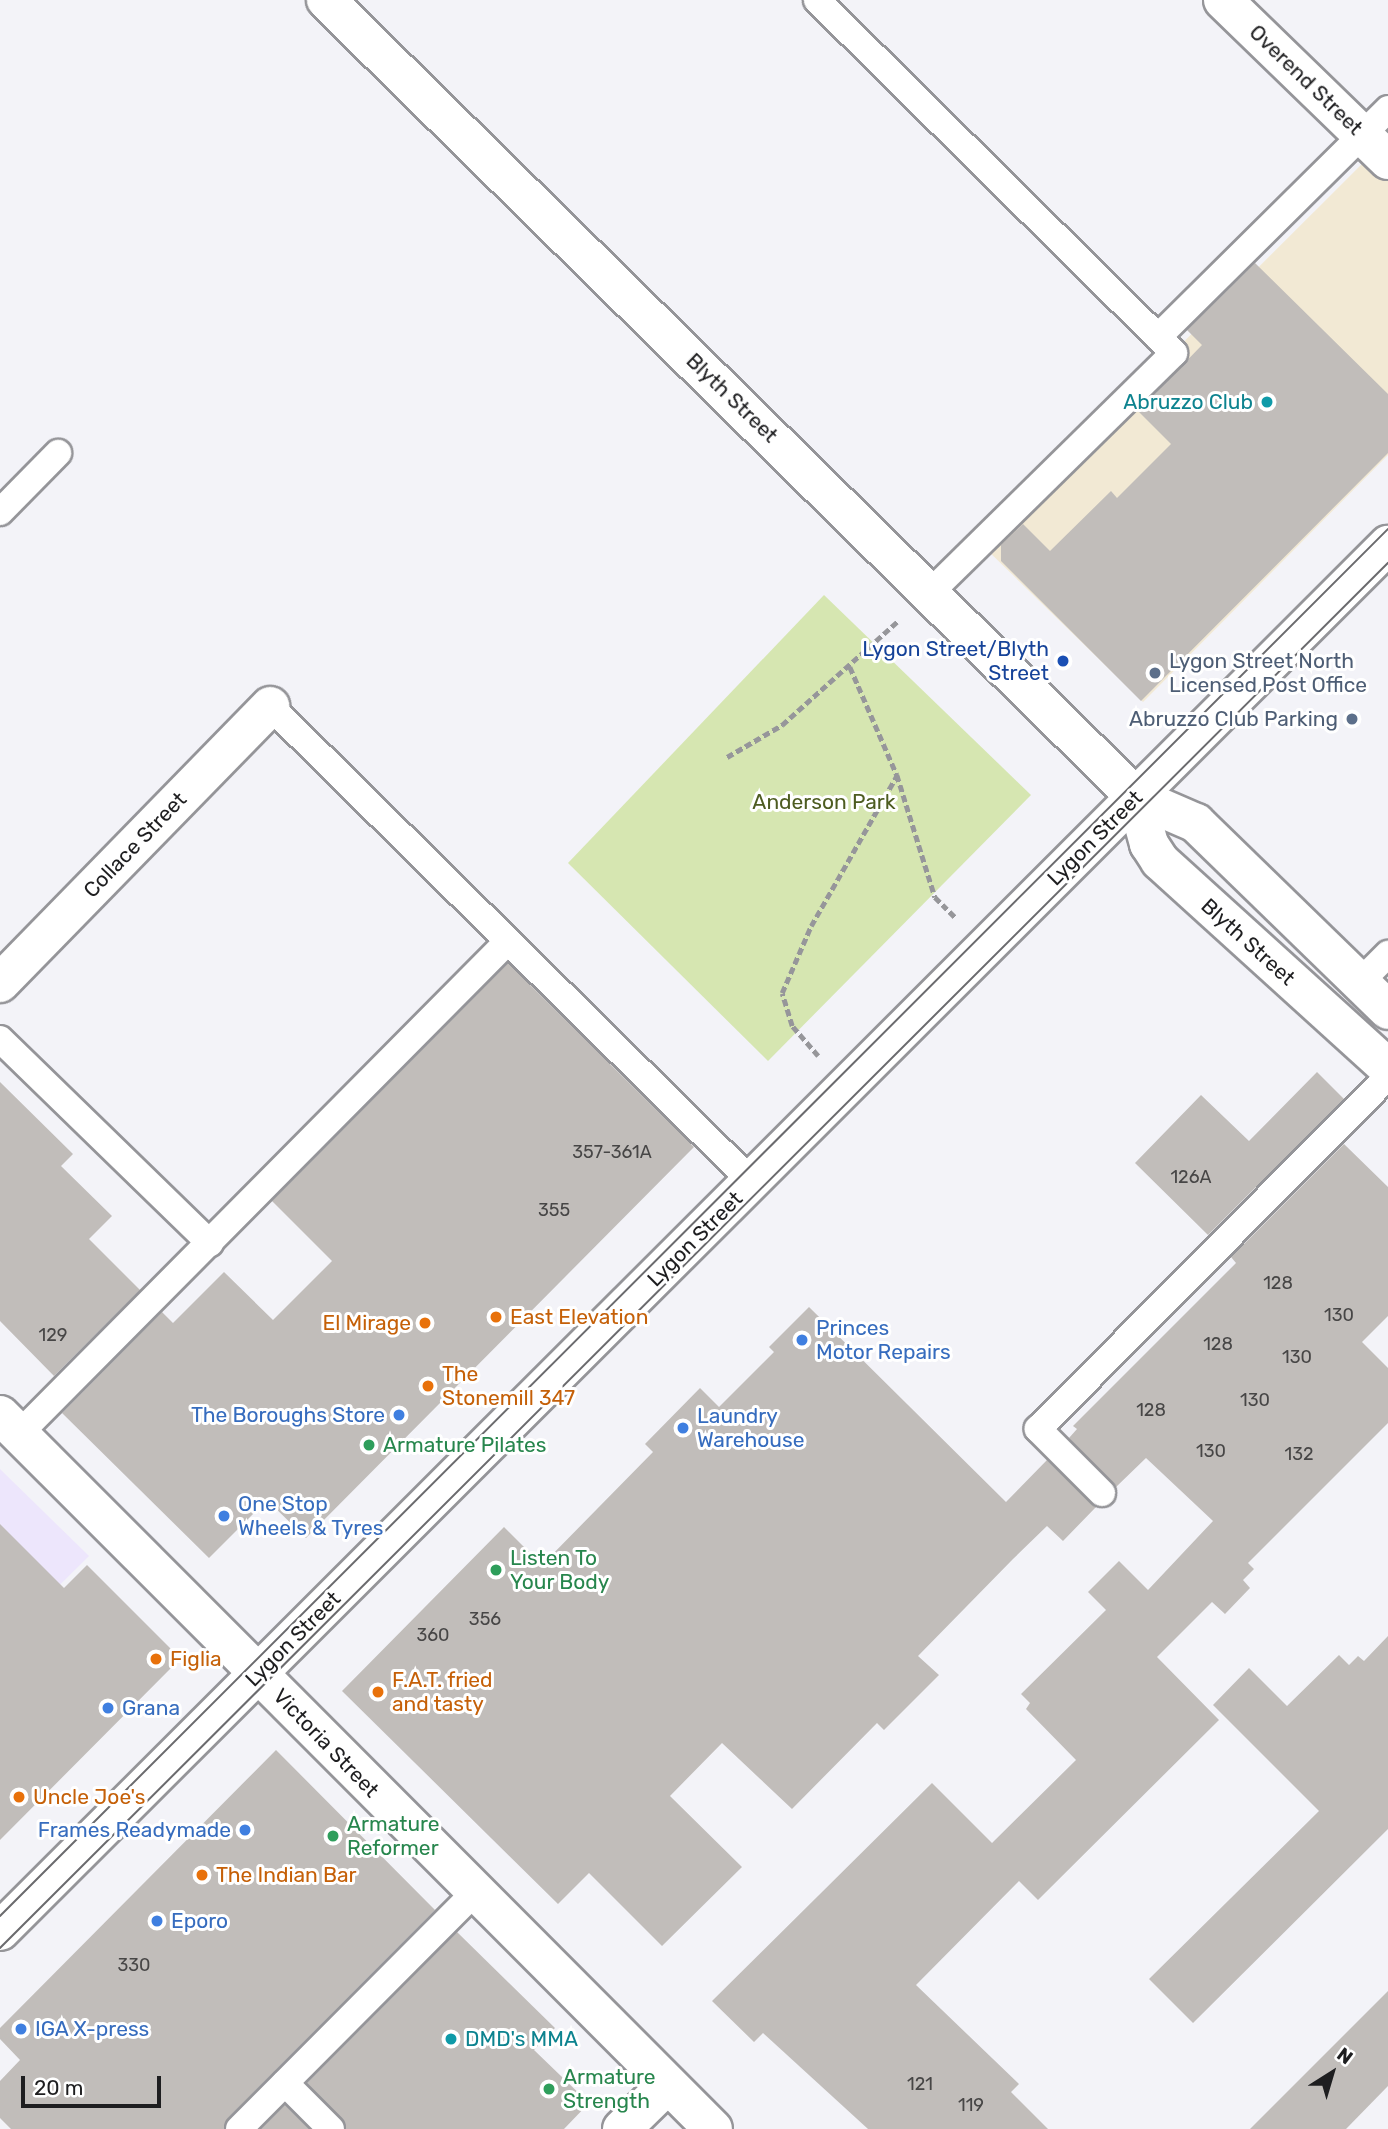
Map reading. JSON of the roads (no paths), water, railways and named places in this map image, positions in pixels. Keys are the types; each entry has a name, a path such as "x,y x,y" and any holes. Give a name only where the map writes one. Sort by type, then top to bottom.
{"street":[{"name":"Blyth Street","path":"326,0 1136,797 1196,823 1388,1010"},
{"name":"Overend Street","path":"1223,0 1379,135"},
{"name":"Lygon Street","path":"0,1931 1388,545"},
{"name":"Collace Street","path":"0,983 270,706"},
{"name":"Blyth Street","path":"1136,797 1149,844 1160,861 1388,1068"},
{"name":"Victoria Street","path":"10,1425 474,1893 713,2129"},
{"path":"622,2129 667,2084"}],"lane":[{"path":"817,0 1174,353 930,593"},
{"path":"1158,337 1379,135"},
{"path":"0,512 58,453"},
{"path":"270,706 752,1182"},
{"path":"10,1425 210,1243 508,941"},
{"path":"1360,982 1388,954"},
{"path":"0,1039 210,1243"},
{"path":"1102,1493 1038,1429 1388,1077"},
{"path":"239,2129 474,1893"},
{"path":"285,2083 331,2129"}],"tram line":[{"path":"0,1916 1388,529"},
{"path":"0,1948 1388,563"}],"place":[{"name":"Abruzzo Club","path":"1267,402"},
{"name":"Lygon Street/Blyth Street","path":"1063,661"},
{"name":"Lygon Street North Licensed Post Office","path":"1155,673"},
{"name":"Abruzzo Club Parking","path":"1352,719"},
{"name":"East Elevation","path":"496,1317"},
{"name":"El Mirage","path":"425,1323"},
{"name":"Princes Motor Repairs","path":"802,1340"},
{"name":"The Stonemill 347","path":"428,1386"},
{"name":"The Boroughs Store","path":"399,1415"},
{"name":"Laundry Warehouse","path":"683,1428"},
{"name":"Armature Pilates","path":"369,1445"},
{"name":"One Stop Wheels & Tyres","path":"224,1516"},
{"name":"Listen To Your Body","path":"496,1570"},
{"name":"Figlia","path":"156,1659"},
{"name":"F.A.T. fried and tasty","path":"378,1692"},
{"name":"Grana","path":"108,1708"},
{"name":"Uncle Joe's","path":"19,1797"},
{"name":"Frames Readymade","path":"245,1830"},
{"name":"Armature Reformer","path":"333,1836"},
{"name":"The Indian Bar","path":"202,1875"},
{"name":"Eporo","path":"157,1921"},
{"name":"IGA X-press","path":"21,2029"},
{"name":"DMD's MMA","path":"451,2039"},
{"name":"Armature Strength","path":"549,2089"}],"park label":[{"name":"Anderson Park","path":"824,802"}]}
